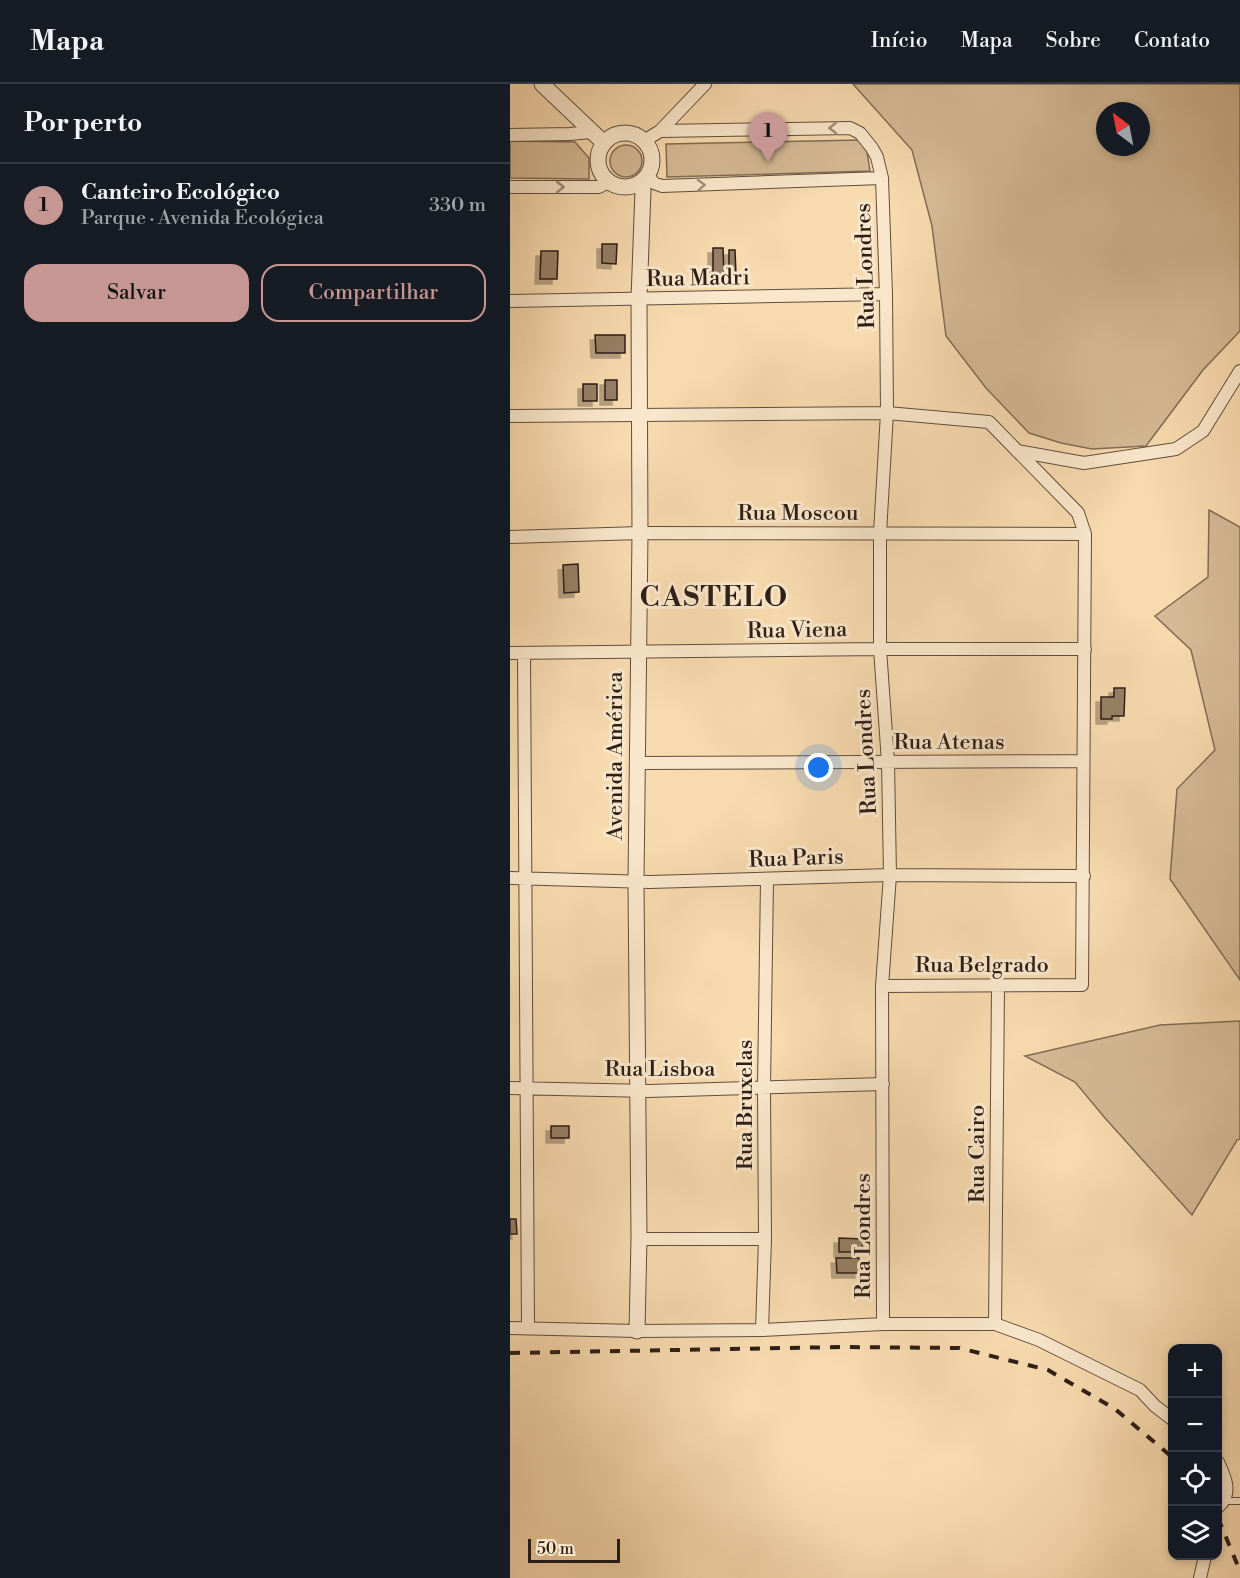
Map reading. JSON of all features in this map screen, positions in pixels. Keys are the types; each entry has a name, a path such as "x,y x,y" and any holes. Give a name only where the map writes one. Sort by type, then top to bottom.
{"street":[{"path":"644,141 660,131 705,84"},
{"path":"544,85 604,143"},
{"name":"Rua Londres","path":"660,131 850,128 860,133 872,148 877,157 882,178 887,413 880,533 880,648 888,762 890,875 882,986 883,1323"},
{"path":"510,135 570,135 591,132"},
{"path":"628,133 644,141 650,149 652,158 644,178 625,187 608,182 598,168 599,151 604,143 619,134 628,133"},
{"path":"644,178 662,186 882,178"},
{"name":"Avenida América","path":"637,1331 639,1239 636,763 640,533 639,299 644,178"},
{"path":"510,187 598,187 608,182"},
{"name":"Rua Madri","path":"510,301 886,294"},
{"path":"1017,451 1084,463 1176,449 1203,431 1240,371"},
{"path":"510,416 887,413 989,422 1078,513 1085,534 1084,876"},
{"name":"Rua Moscou","path":"510,537 640,533 1085,534"},
{"name":"Rua Viena","path":"510,653 880,648 1084,649"},
{"path":"524,653 528,1328"},
{"name":"Rua Atenas","path":"636,763 1083,761"},
{"name":"Rua Paris","path":"510,878 636,882 890,875 1084,876"},
{"name":"Rua Belgrado","path":"882,986 1082,985 1084,876"},
{"name":"Rua Bruxelas","path":"762,1330 765,1239 764,1088 767,880"},
{"name":"Rua Cairo","path":"995,1323 998,986"},
{"name":"Rua Lisboa","path":"510,1088 637,1090 883,1084"},
{"path":"639,1239 765,1239"},
{"path":"510,1328 637,1331 762,1330 883,1323 995,1323 1039,1340 1140,1390 1168,1415"},
{"path":"1222,1471 1227,1489 1222,1502"},
{"path":"1200,1578 1204,1560"}],"lane":[{"path":"1222,1504 1240,1501"}],"shaded area":[{"path":"853,84 1240,84 1240,331 1203,370 1146,446 1092,449 1061,443 1029,433 986,388 946,336 932,226 912,150"},
{"path":"860,140 867,152 870,171 667,177 666,144"},
{"path":"510,141 575,142 589,158 589,179 510,178"},
{"path":"626,145 637,150 642,161 637,172 626,177 615,172 610,161 615,150"},
{"path":"1209,510 1240,527 1240,980 1170,879 1177,789 1215,750 1191,650 1155,616 1208,577"},
{"path":"1240,1021 1240,1139 1237,1140 1192,1215 1075,1082 1025,1056 1160,1025"}],"building":[{"path":"602,244 617,244 616,264 602,263"},
{"path":"713,248 723,248 724,276 713,276"},
{"path":"729,250 735,250 736,275 729,275"},
{"path":"541,251 558,251 557,279 540,279"},
{"path":"595,335 625,335 625,353 596,353"},
{"path":"605,380 617,380 617,400 605,400"},
{"path":"583,384 597,384 597,401 583,401"},
{"path":"578,564 579,592 564,593 563,565"},
{"path":"1114,688 1125,688 1124,716 1101,719 1101,697 1114,697"},
{"path":"551,1126 569,1126 569,1138 551,1138"},
{"path":"510,1219 516,1219 517,1234 510,1234"},
{"path":"839,1238 863,1239 862,1252 839,1252"},
{"path":"836,1258 859,1258 860,1273 837,1273"}],"railway":[{"path":"510,1353 841,1347 959,1348 1048,1370 1115,1409 1168,1454"},
{"path":"1222,1528 1240,1571"}],"place":[{"name":"Canteiro Ecológico","path":"768,162"}],"district":[{"name":"CASTELO","path":"714,596"}]}
